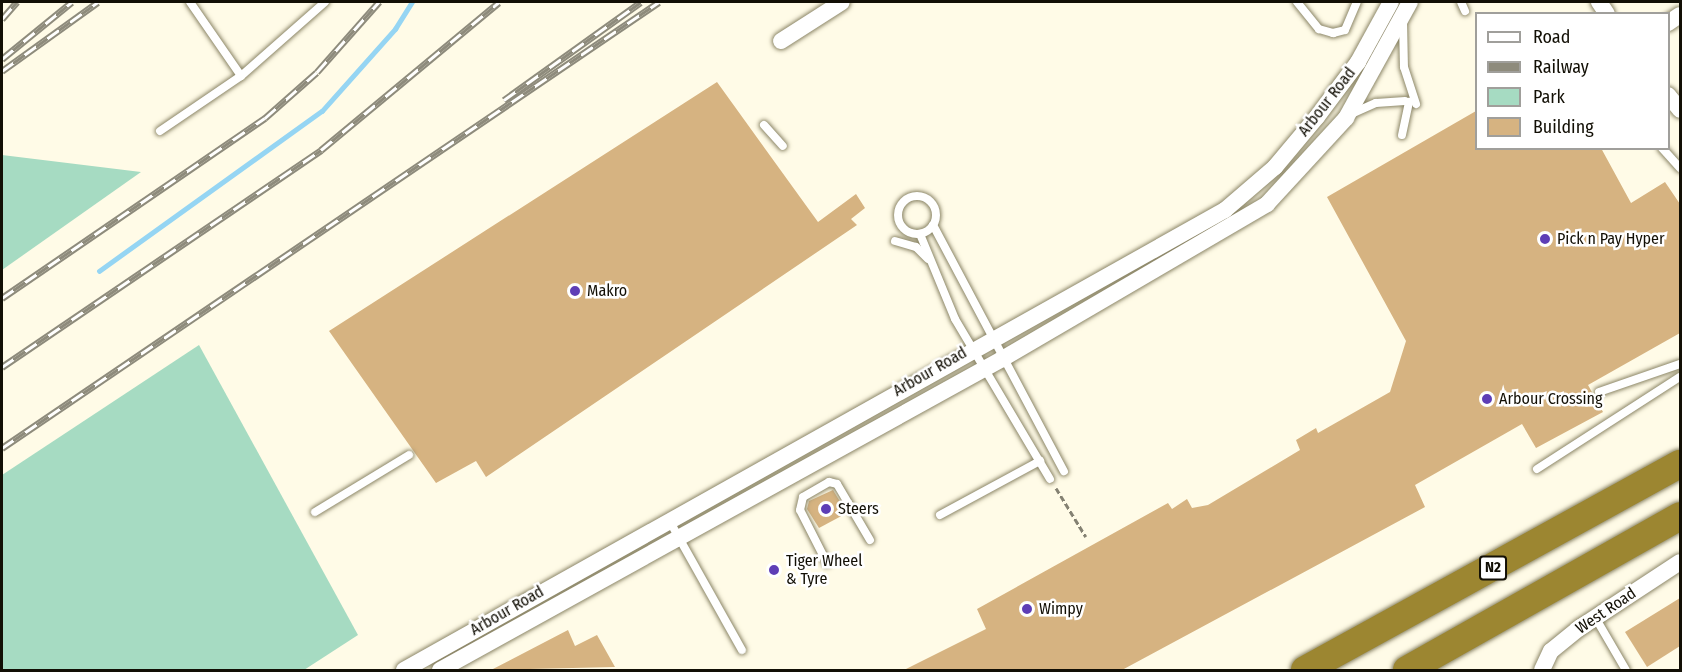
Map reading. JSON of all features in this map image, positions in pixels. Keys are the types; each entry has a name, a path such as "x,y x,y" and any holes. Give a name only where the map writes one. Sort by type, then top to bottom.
{"highway":[{"name":"N2","path":"1305,670 1680,464"},
{"path":"1407,670 1680,516"}],"street":[{"path":"781,41 842,2"},
{"name":"Arbour Road","path":"410,669 972,348 1169,242 1251,189 1358,62 1390,2"},
{"name":"Arbour Road","path":"440,670 681,540 1002,359 1267,204 1346,118 1403,21 1410,2"},
{"path":"1670,97 1680,110"},
{"name":"West Road","path":"1542,670 1551,651 1595,617 1680,562"}],"lane":[{"path":"190,2 241,76"},
{"path":"160,131 241,76 325,2"},
{"path":"1297,2 1319,29 1333,33 1345,30 1357,2"},
{"path":"1461,2 1465,11"},
{"path":"1402,135 1410,102 1404,67 1403,21"},
{"path":"1346,118 1376,103 1410,102"},
{"path":"764,125 783,146"},
{"path":"1664,150 1680,168"},
{"path":"1050,479 972,348 920,234 899,222 898,209 906,198 930,200 936,209 933,225 990,338 1064,471"},
{"path":"920,234 933,225"},
{"path":"895,241 916,247 934,266"},
{"path":"1599,392 1680,364"},
{"path":"1537,469 1680,377"},
{"path":"315,512 410,455"},
{"path":"940,515 1040,461"},
{"path":"827,564 800,510 803,497 829,482 837,484 870,540"},
{"path":"669,519 742,650"},
{"path":"1595,617 1626,670"}],"path":[{"path":"1050,479 1086,537"}],"green space":[{"path":"2,155 141,172 2,270"},
{"path":"199,345 358,635 304,670 2,670 2,475"}],"building":[{"name":"Makro","path":"717,82 818,222 856,194 865,208 851,219 857,225 486,477 476,461 436,483 329,331"},
{"name":"Arbour Crossing","path":"1475,112 1475,150 1602,150 1631,203 1665,182 1680,204 1680,333 1588,385 1603,412 1536,448 1522,424 1415,485 1425,507 1122,670 904,670 986,629 977,609 1168,503 1172,509 1187,499 1192,508 1208,505 1300,450 1296,440 1316,428 1318,433 1390,392 1406,341 1327,197"},
{"path":"833,490 847,513 819,528 807,509 809,501"},
{"path":"1680,598 1680,646 1647,667 1625,632"},
{"path":"568,630 575,646 597,635 615,667 491,670"}],"waterway":[{"path":"99,271 322,111 395,29 412,2"}],"railway":[{"path":"2,19 17,2"},
{"path":"2,59 72,2"},
{"path":"2,71 98,2"},
{"path":"2,298 265,118 317,72 379,2"},
{"path":"2,367 321,150 499,2"},
{"path":"504,100 641,2"},
{"path":"2,448 659,2"}],"place":[{"name":"Pick n Pay Hyper","path":"1545,239"},
{"name":"Makro","path":"575,291"},
{"name":"Arbour Crossing","path":"1487,399"},
{"name":"Steers","path":"826,509"},
{"name":"Tiger Wheel & Tyre","path":"774,570"},
{"name":"Wimpy","path":"1027,609"}]}
